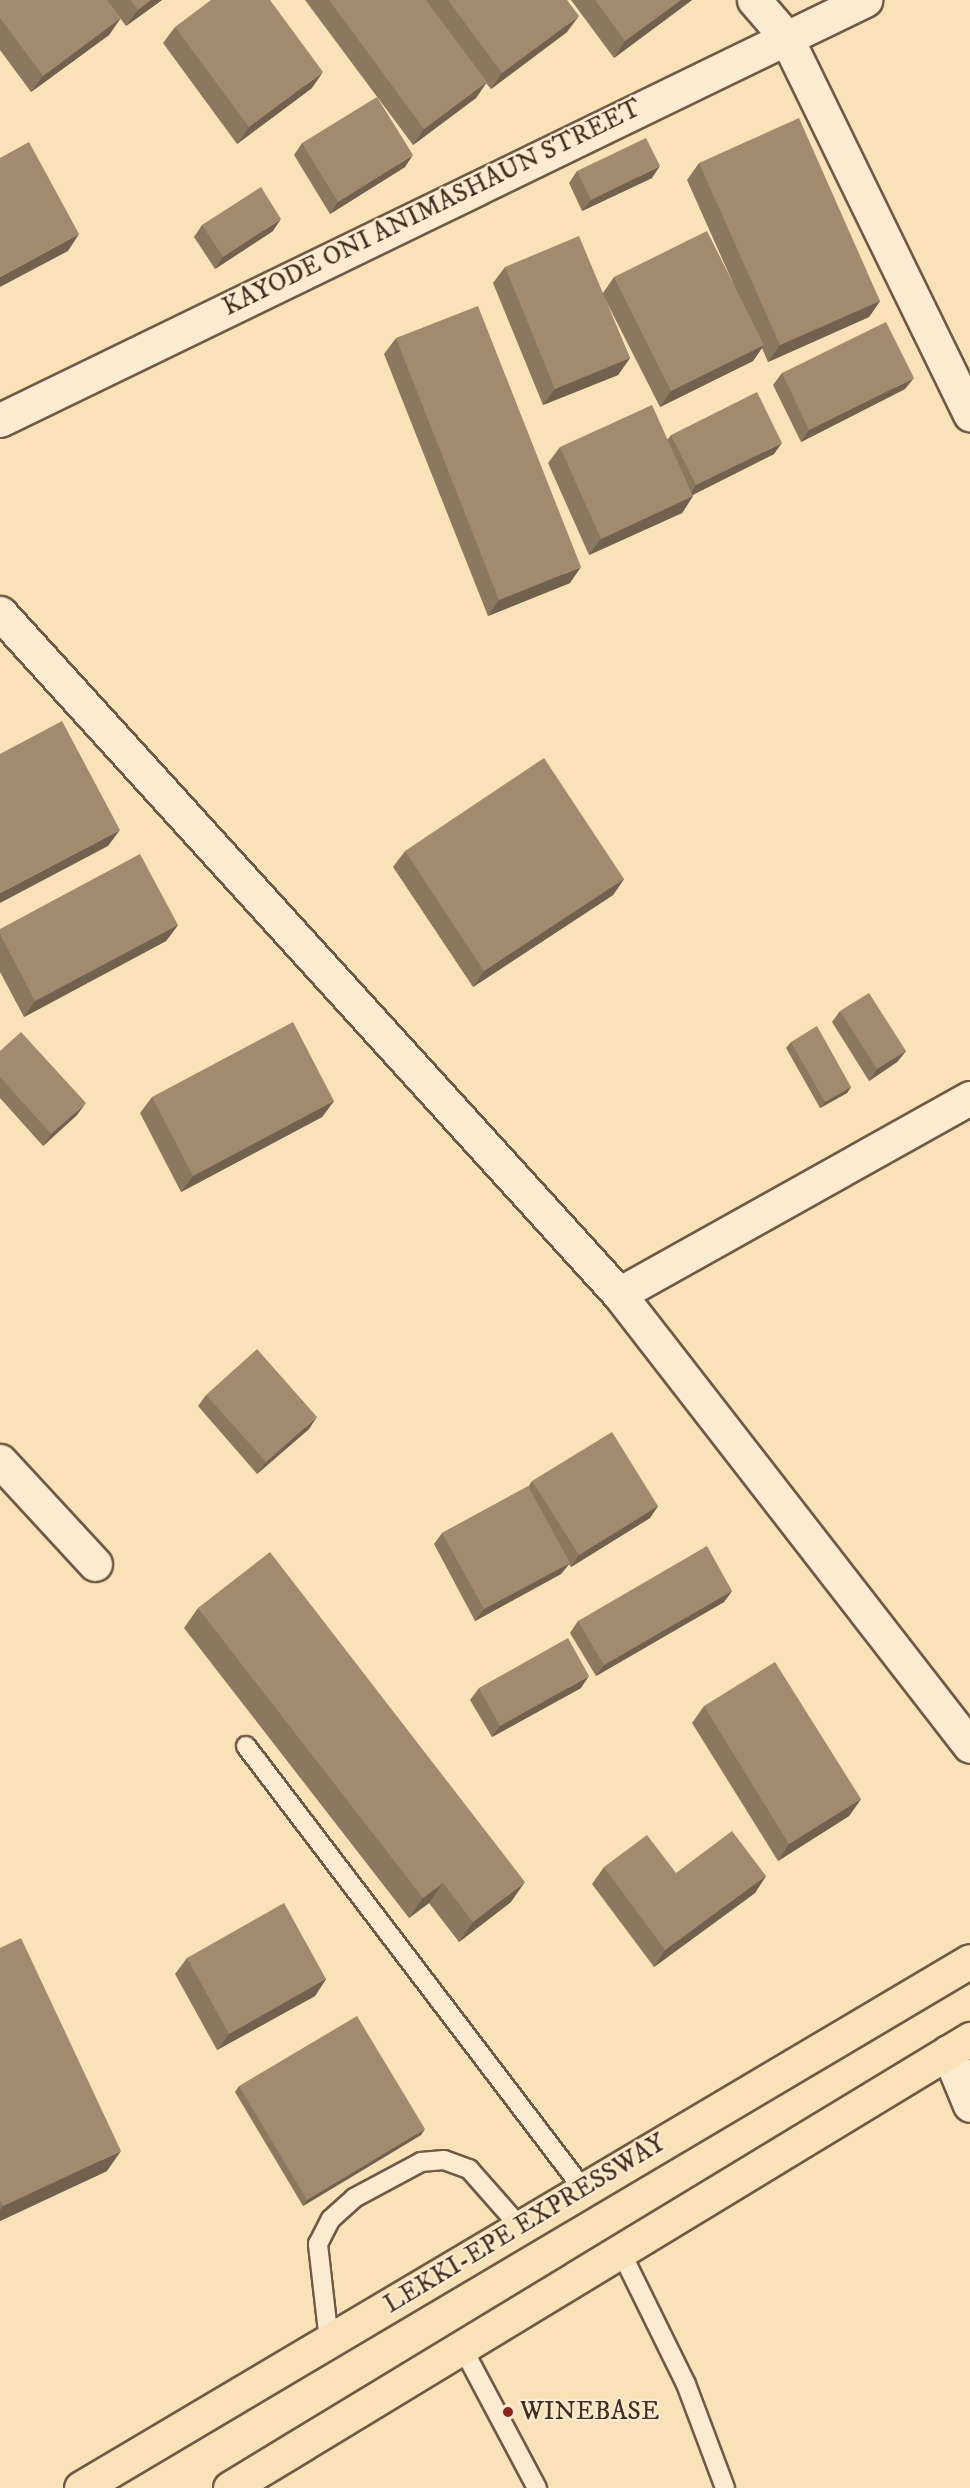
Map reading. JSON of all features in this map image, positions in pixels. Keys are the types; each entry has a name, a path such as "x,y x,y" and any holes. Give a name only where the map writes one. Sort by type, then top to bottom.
{"highway":[{"name":"LEKKI-EPE EXPRESSWAY","path":"81,2488 970,1960"},
{"path":"232,2487 959,2046"}],"street":[{"path":"754,0 786,37 970,415"},
{"name":"KAYODE ONI ANIMASHAUN STREET","path":"0,420 865,0"},
{"path":"0,613 619,1294 970,1746"},
{"path":"619,1294 970,1098"},
{"path":"0,1461 94,1564"},
{"path":"959,2046 970,2105"}],"lane":[{"path":"246,1746 584,2190"},
{"path":"328,2341 318,2244 331,2218 354,2198 421,2162 444,2160 469,2169 521,2228"},
{"path":"620,2250 686,2384 725,2488"},
{"path":"462,2347 537,2488"}],"building":[{"path":"0,0 107,0 121,18 43,76 0,18"},
{"path":"130,0 151,0 138,10"},
{"path":"211,0 270,0 323,72 249,127 175,27"},
{"path":"329,0 426,0 487,82 424,129"},
{"path":"448,0 567,0 579,16 502,73"},
{"path":"595,0 681,0 625,41"},
{"path":"377,97 413,155 338,202 302,143"},
{"path":"799,118 880,301 780,345 699,163"},
{"path":"646,138 660,166 591,200 577,171"},
{"path":"29,142 79,234 0,277 0,158"},
{"path":"261,187 281,219 223,257 202,225"},
{"path":"707,231 764,345 671,391 614,277"},
{"path":"579,236 630,358 555,389 505,267"},
{"path":"478,306 581,567 499,600 396,338"},
{"path":"886,322 914,378 809,430 782,373"},
{"path":"757,392 782,443 696,485 671,435"},
{"path":"652,405 693,496 601,539 560,447"},
{"path":"62,721 120,830 0,893 0,754"},
{"path":"544,758 624,879 484,971 405,851"},
{"path":"140,854 178,925 35,1001 0,934 0,929"},
{"path":"869,993 906,1051 877,1069 840,1011"},
{"path":"293,1022 334,1101 193,1176 152,1097"},
{"path":"817,1026 851,1087 825,1102 791,1042"},
{"path":"21,1032 86,1103 51,1134 0,1077 0,1051"},
{"path":"257,1349 317,1417 266,1462 206,1395"},
{"path":"612,1432 658,1506 579,1555 532,1481"},
{"path":"528,1486 570,1563 484,1609 442,1533"},
{"path":"707,1546 732,1591 604,1665 578,1621"},
{"path":"270,1552 525,1882 473,1922 443,1883 423,1898 198,1608"},
{"path":"568,1638 589,1676 500,1726 479,1688"},
{"path":"775,1662 861,1799 789,1844 704,1706"},
{"path":"732,1831 766,1876 665,1950 604,1867 647,1835 676,1873"},
{"path":"284,1903 326,1979 229,2034 187,1958"},
{"path":"21,1938 121,2151 3,2206 0,2199 0,1948"},
{"path":"357,2016 425,2129 307,2200 239,2086"}],"place":[{"name":"WINEBASE","path":"508,2412"}]}
